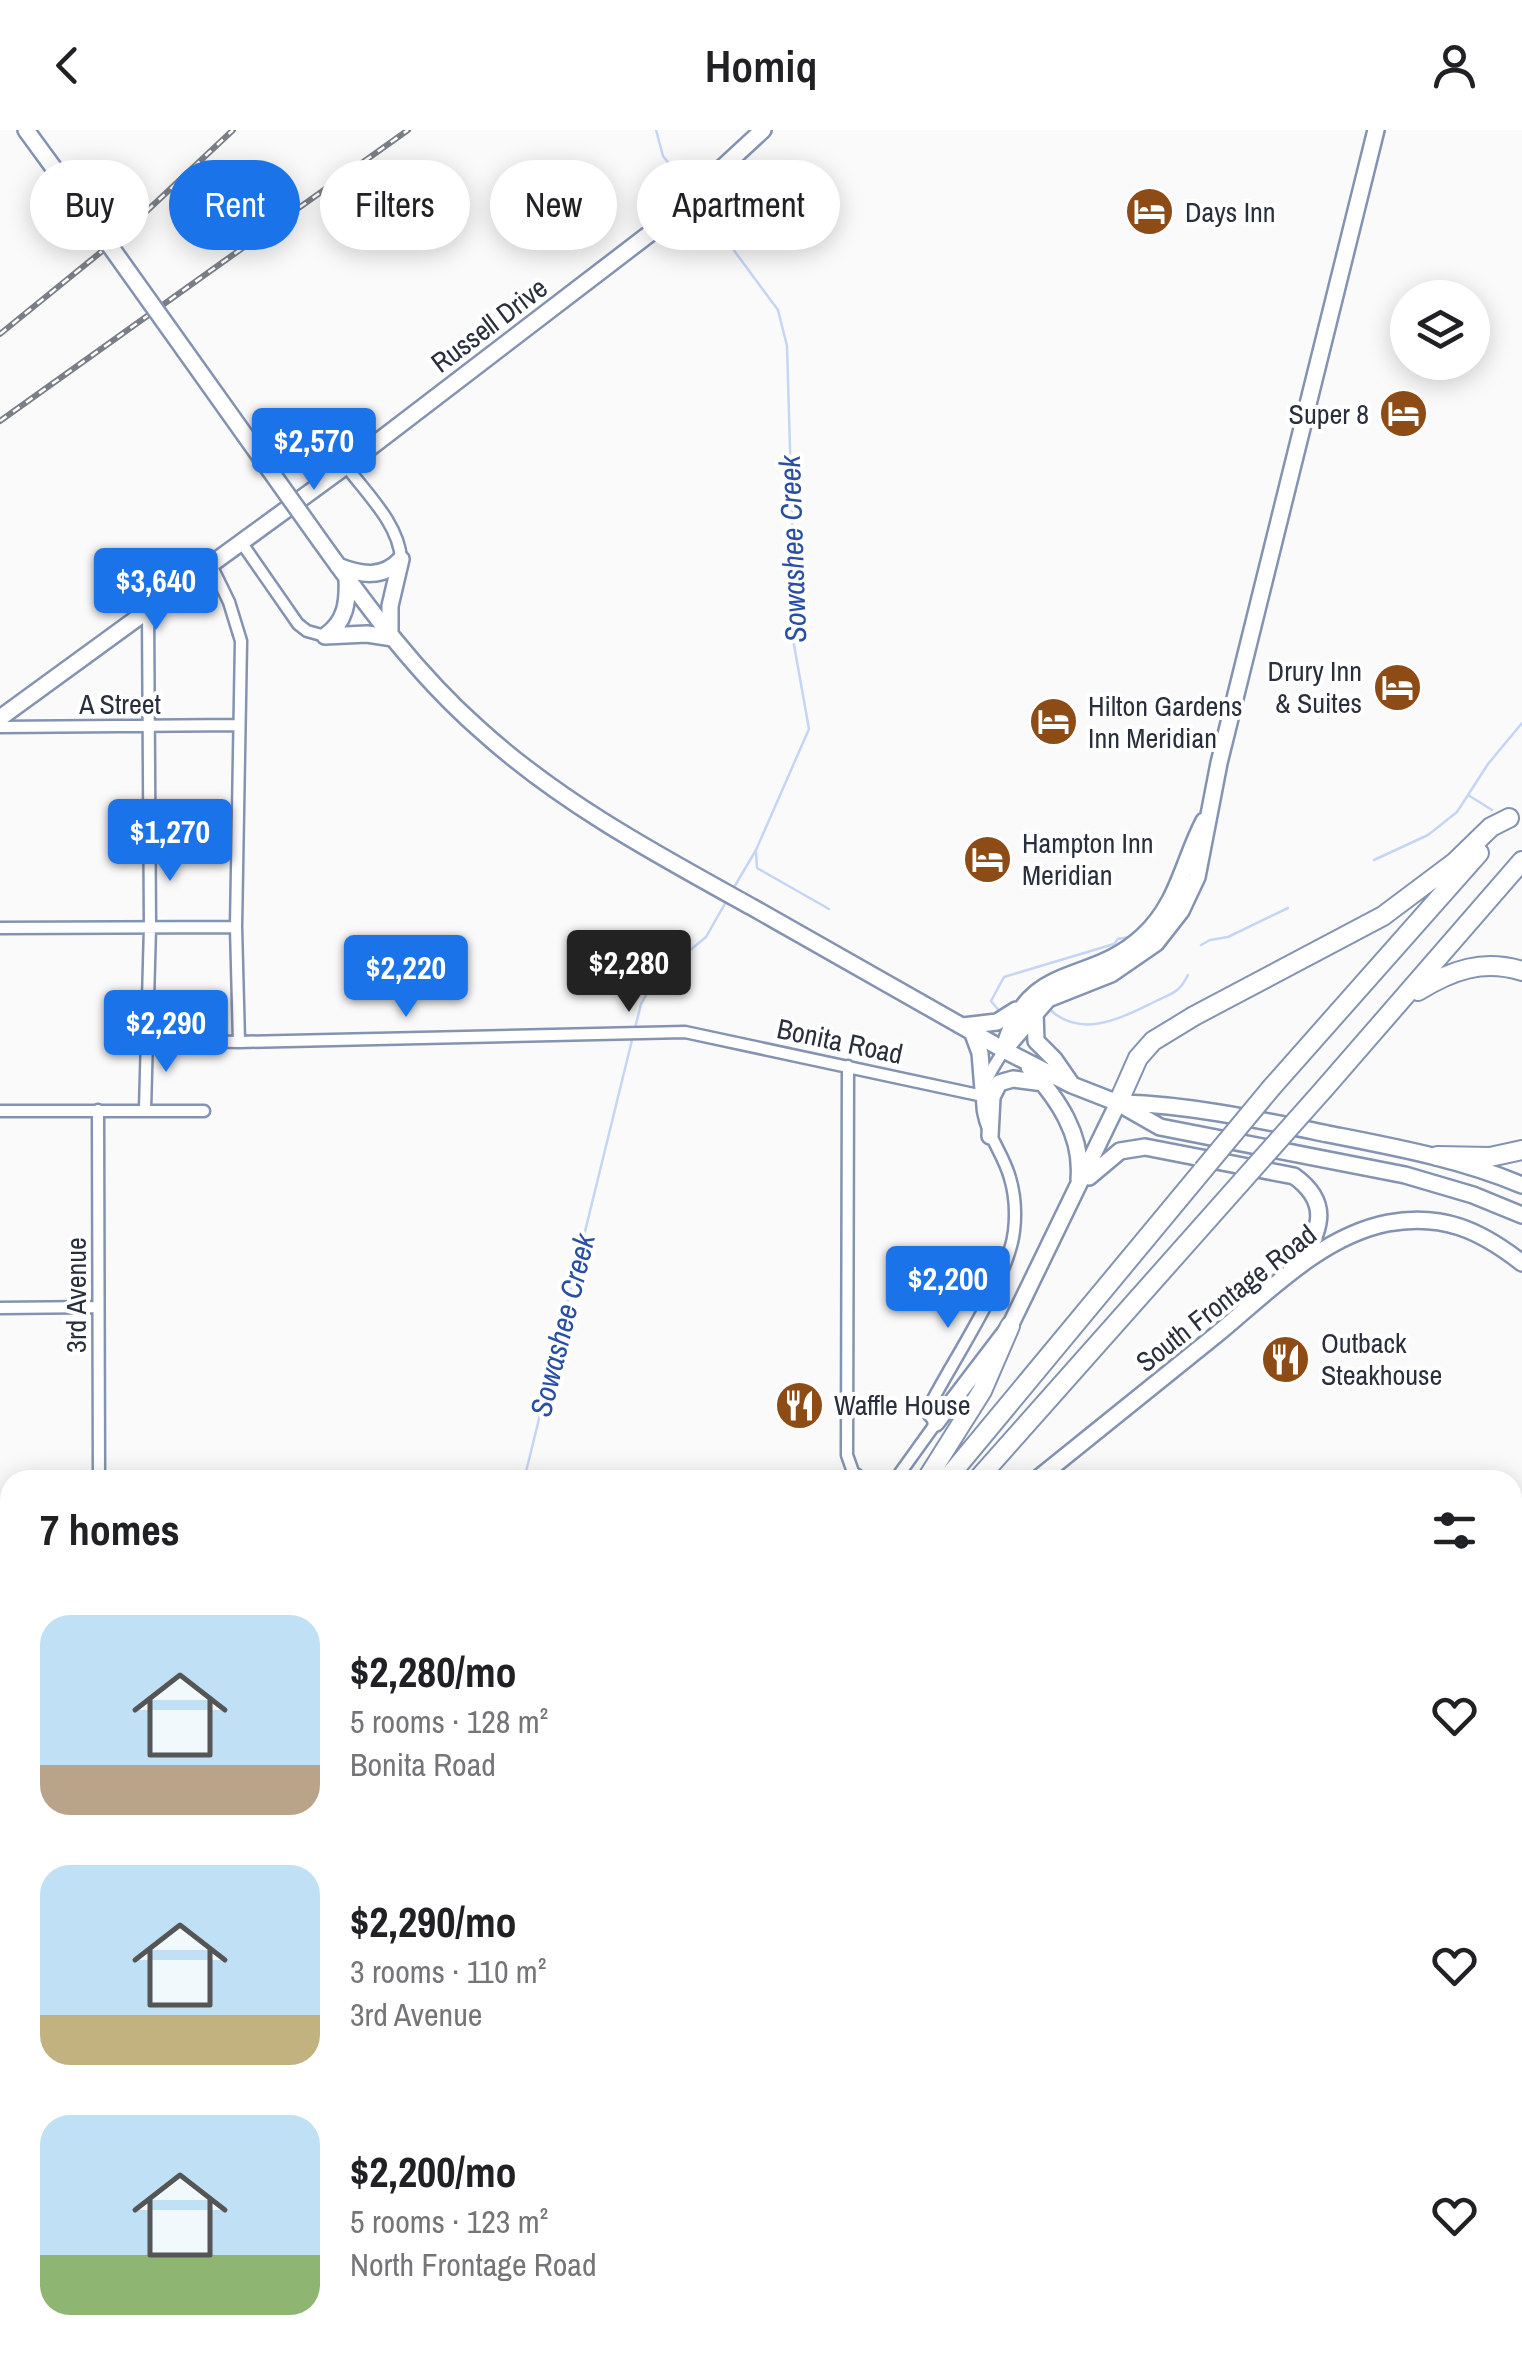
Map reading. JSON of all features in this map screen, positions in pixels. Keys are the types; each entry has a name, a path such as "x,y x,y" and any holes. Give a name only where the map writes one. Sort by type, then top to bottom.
{"highway":[{"path":"954,1470 1272,1087 1516,811"},
{"path":"1118,1103 1138,1058 1154,1041 1383,916 1516,811"},
{"path":"986,1470 1405,1000 1522,860"},
{"path":"1405,1000 1446,975 1468,967 1488,965 1522,971"},
{"path":"1437,1156 1490,1157 1522,1150"},
{"path":"932,1470 982,1391 1010,1326"}],"main road":[{"path":"26,130 392,637 451,703 507,753 592,815 1004,1050 1160,1127 1405,1176 1473,1195 1522,1215"},
{"name":"Russell Drive","path":"0,718 346,466 657,228 762,130"},
{"path":"967,1029 997,1022 1126,966 1165,933 1182,910 1197,876 1210,808 1376,130"},
{"path":"343,572 379,574 402,559"},
{"path":"392,637 388,619 402,559"},
{"path":"325,636 336,628 345,611 343,572"},
{"path":"325,636 392,637"},
{"path":"1004,1050 1010,1029 1029,1008"},
{"path":"1029,1008 1036,1042 1078,1088"},
{"path":"967,1029 980,1053 983,1093"},
{"path":"1023,1060 1054,1096 1078,1144 1078,1188"},
{"path":"990,1136 992,1097 1000,1084 1013,1079 1078,1088"},
{"path":"1118,1103 1165,1104 1437,1156 1522,1185"},
{"path":"936,1422 1010,1326 1118,1103"},
{"path":"1078,1188 1104,1162 1120,1151 1136,1147 1284,1172 1309,1189 1319,1209 1316,1233 1298,1269"},
{"name":"South Frontage Road","path":"1048,1470 1298,1269 1356,1232 1426,1220 1452,1223 1474,1230 1522,1263"}],"street":[{"path":"346,466 395,534 402,559"},
{"path":"240,542 298,624 325,636"},
{"path":"211,565 229,602 241,642 238,1042"},
{"path":"146,1110 150,927 148,611"},
{"name":"A Street","path":"0,727 240,725"},
{"path":"0,928 236,926"},
{"name":"Bonita Road","path":"147,1040 238,1042 685,1032 983,1093"},
{"path":"902,1470 936,1422 930,1405 974,1326 1013,1238 1016,1214 1011,1182 984,1120 983,1093 1004,1050"},
{"path":"848,1066 847,1455 852,1470"},
{"name":"3rd Avenue","path":"98,1110 99,1470"},
{"path":"0,1112 204,1110"},
{"path":"0,1308 98,1308"}],"waterway":[{"name":"Sowashee Creek","path":"656,130 666,160"},
{"name":"Sowashee Creek","path":"733,889 756,850 809,729 791,628 794,584 787,346 778,310 734,250"},
{"path":"1374,860 1428,835 1457,812 1488,764 1522,723"},
{"path":"1468,795 1492,810"},
{"path":"756,852 757,868 829,909"},
{"name":"Sowashee Creek","path":"635,1028 641,1004 655,979 706,937 727,900"},
{"path":"1201,945 1228,937 1288,908"},
{"path":"1001,1013 991,1001 1004,977 1129,937"},
{"path":"1049,1009 1074,1023 1100,1023 1173,993 1188,975"},
{"name":"Sowashee Creek","path":"526,1470 633,1036"}],"railway":[{"path":"0,334 117,239 233,130"},
{"path":"0,421 408,130"}],"place":[{"name":"Days Inn","path":"1150,212"},
{"name":"Super 8","path":"1404,414"},
{"name":"Drury Inn & Suites","path":"1397,687"},
{"name":"Hilton Gardens Inn Meridian","path":"1053,722"},
{"name":"Hampton Inn Meridian","path":"987,859"},
{"name":"Outback Steakhouse","path":"1286,1359"},
{"name":"Waffle House","path":"799,1405"}]}
